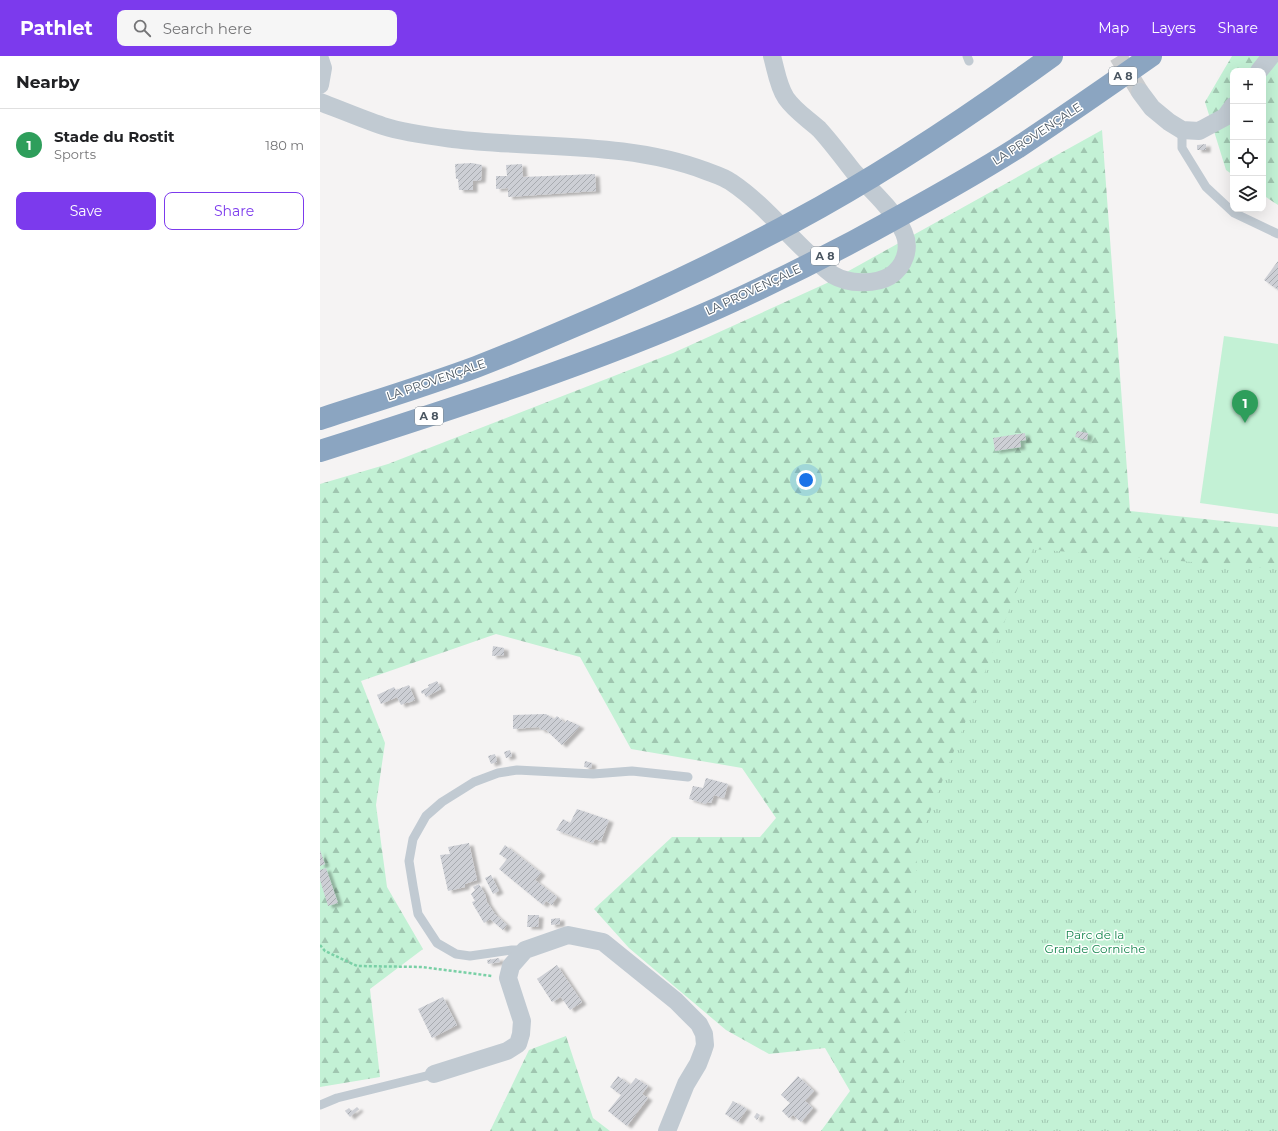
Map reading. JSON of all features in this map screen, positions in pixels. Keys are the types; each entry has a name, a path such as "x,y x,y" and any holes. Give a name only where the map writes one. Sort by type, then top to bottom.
{"highway":[{"name":"LA PROVENÇALE","path":"320,419 470,369 521,349 658,290 796,220 868,179 946,130 1052,56"},
{"name":"LA PROVENÇALE","path":"320,451 537,379 636,342 710,311 795,272 935,196 1015,149 1151,56"}],"street":[{"path":"320,102 384,126 420,134 472,141 584,147 668,159 704,170 729,180 762,206 805,250 833,275 845,280 868,282 890,276 900,267 906,256 907,245 905,234 886,207 830,142 795,108 787,98 780,86 772,56"},
{"path":"1261,68 1271,56"},
{"path":"320,59 323,68 320,85"},
{"path":"1140,92 1152,108 1169,122 1182,130 1199,131 1225,117 1230,110"},
{"path":"434,1074 507,1052 518,1044 521,1034 522,1021 508,978 511,966 525,950 568,935 603,942 676,1001 699,1024 704,1034 705,1045 703,1051 698,1064 686,1084 667,1131"}],"lane":[{"path":"1182,130 1182,148 1206,187 1234,213 1278,234"},
{"path":"525,950 512,950 470,956 456,954 437,944 418,914 410,861 413,839 426,816 442,802 474,782 498,773 516,770 593,774 632,771 688,776"},
{"path":"320,1105 337,1098 434,1074"}],"path":[{"path":"320,944 325,951 357,966 422,967 508,978"}],"green space":[{"path":"1232,56 1278,56 1278,205 1266,197 1266,68 1230,68 1230,173 1226,170 1205,102"},
{"path":"1102,130 1130,511 1278,527 1278,1131 821,1131 850,1091 825,1048 769,1054 726,1030 629,948 594,909 672,837 760,837 776,818 742,768 631,749 580,657 496,634 361,681 385,743 376,805 387,887 423,949 370,989 380,1077 320,1087 320,484 388,464 673,353 827,283"},
{"path":"1224,336 1278,344 1278,514 1200,503"},
{"name":"Parc de la Grande Corniche","path":"1033,549 1278,569 1278,1131 898,1131 918,843"},
{"path":"566,1036 593,1118 610,1131 490,1131 529,1050"}],"building":[{"path":"1206,144 1206,150 1197,150 1197,145"},
{"path":"472,163 482,165 481,180 473,181 473,190 459,190 458,179 456,179 455,164"},
{"path":"522,164 523,177 595,174 596,191 508,197 508,188 496,189 496,176 507,176 506,165"},
{"path":"1278,261 1278,290 1264,280"},
{"path":"1077,431 1088,433 1087,440 1075,437"},
{"path":"1025,433 1026,440 1020,441 1021,447 995,451 993,438"},
{"path":"493,646 504,648 504,655 492,656"},
{"path":"437,681 441,689 426,697 424,693 422,694 421,691 429,687 428,685"},
{"path":"409,685 415,700 401,705 397,697 381,704 377,695 394,687 396,690"},
{"path":"546,714 554,719 557,716 565,723 567,720 580,726 562,745 546,730 541,730 539,727 513,729 513,715"},
{"path":"510,750 512,756 506,758 504,752"},
{"path":"495,754 497,762 491,764 488,756"},
{"path":"585,761 592,763 591,768 584,767"},
{"path":"706,778 728,784 724,798 714,795 711,803 707,802 706,804 689,799 693,786 703,788"},
{"path":"577,809 609,820 601,841 595,839 593,843 556,830 563,819 570,823"},
{"path":"469,843 477,880 465,884 465,887 448,891 440,855 450,854 448,847"},
{"path":"505,845 541,873 535,880 557,897 552,905 546,901 543,905 499,869 507,859 499,854"},
{"path":"320,850 325,864 320,866"},
{"path":"326,868 338,903 328,906 320,880 320,870"},
{"path":"491,875 499,891 493,894 485,878"},
{"path":"479,884 485,894 487,902 495,914 507,925 503,930 490,919 484,923 474,906 472,902 475,901 471,894 475,890 473,887"},
{"path":"528,915 539,915 538,927 527,927"},
{"path":"560,918 560,924 551,925 551,919"},
{"path":"499,958 500,962 488,964 487,960"},
{"path":"557,965 582,1002 570,1010 561,997 552,1002 537,979"},
{"path":"443,997 457,1025 432,1038 418,1009"},
{"path":"618,1076 630,1085 636,1078 648,1086 642,1094 648,1098 627,1126 608,1111 621,1095 610,1087"},
{"path":"798,1076 814,1091 805,1101 813,1108 801,1122 793,1115 789,1118 782,1111 790,1103 781,1095"},
{"path":"733,1101 747,1109 738,1122 725,1114"},
{"path":"357,1107 359,1109 350,1117 345,1111 349,1108 352,1111"},
{"path":"757,1113 760,1115 757,1120 754,1117"}],"tunnel":[{"path":"1118,56 1140,92"}],"place":[{"name":"Stade du Rostit","path":"1245,423"}]}
